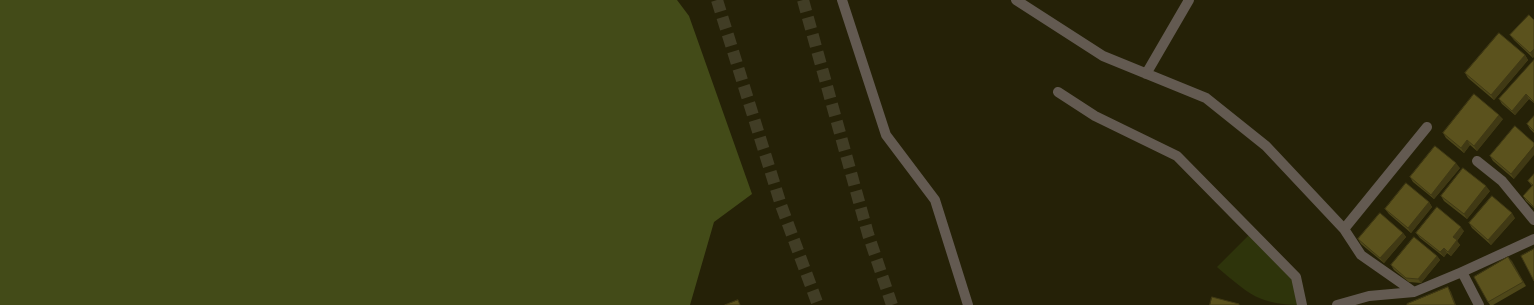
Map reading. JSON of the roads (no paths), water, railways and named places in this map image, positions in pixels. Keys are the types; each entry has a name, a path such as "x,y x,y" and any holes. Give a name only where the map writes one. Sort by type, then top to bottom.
{"street":[{"path":"842,0 886,135 934,200 968,305"},
{"path":"1016,0 1103,56 1206,98 1266,146 1344,229 1361,255 1414,292"},
{"path":"1146,74 1189,0"},
{"path":"1058,92 1095,116 1177,156 1296,277 1302,305"},
{"path":"1344,229 1427,127"},
{"path":"1477,161 1502,182 1534,220"},
{"path":"1337,305 1369,296 1414,292 1534,239"},
{"path":"1462,272 1479,305"}],"tunnel":[{"path":"717,0 781,205 818,305"},
{"path":"803,0 868,234 892,305"}]}
